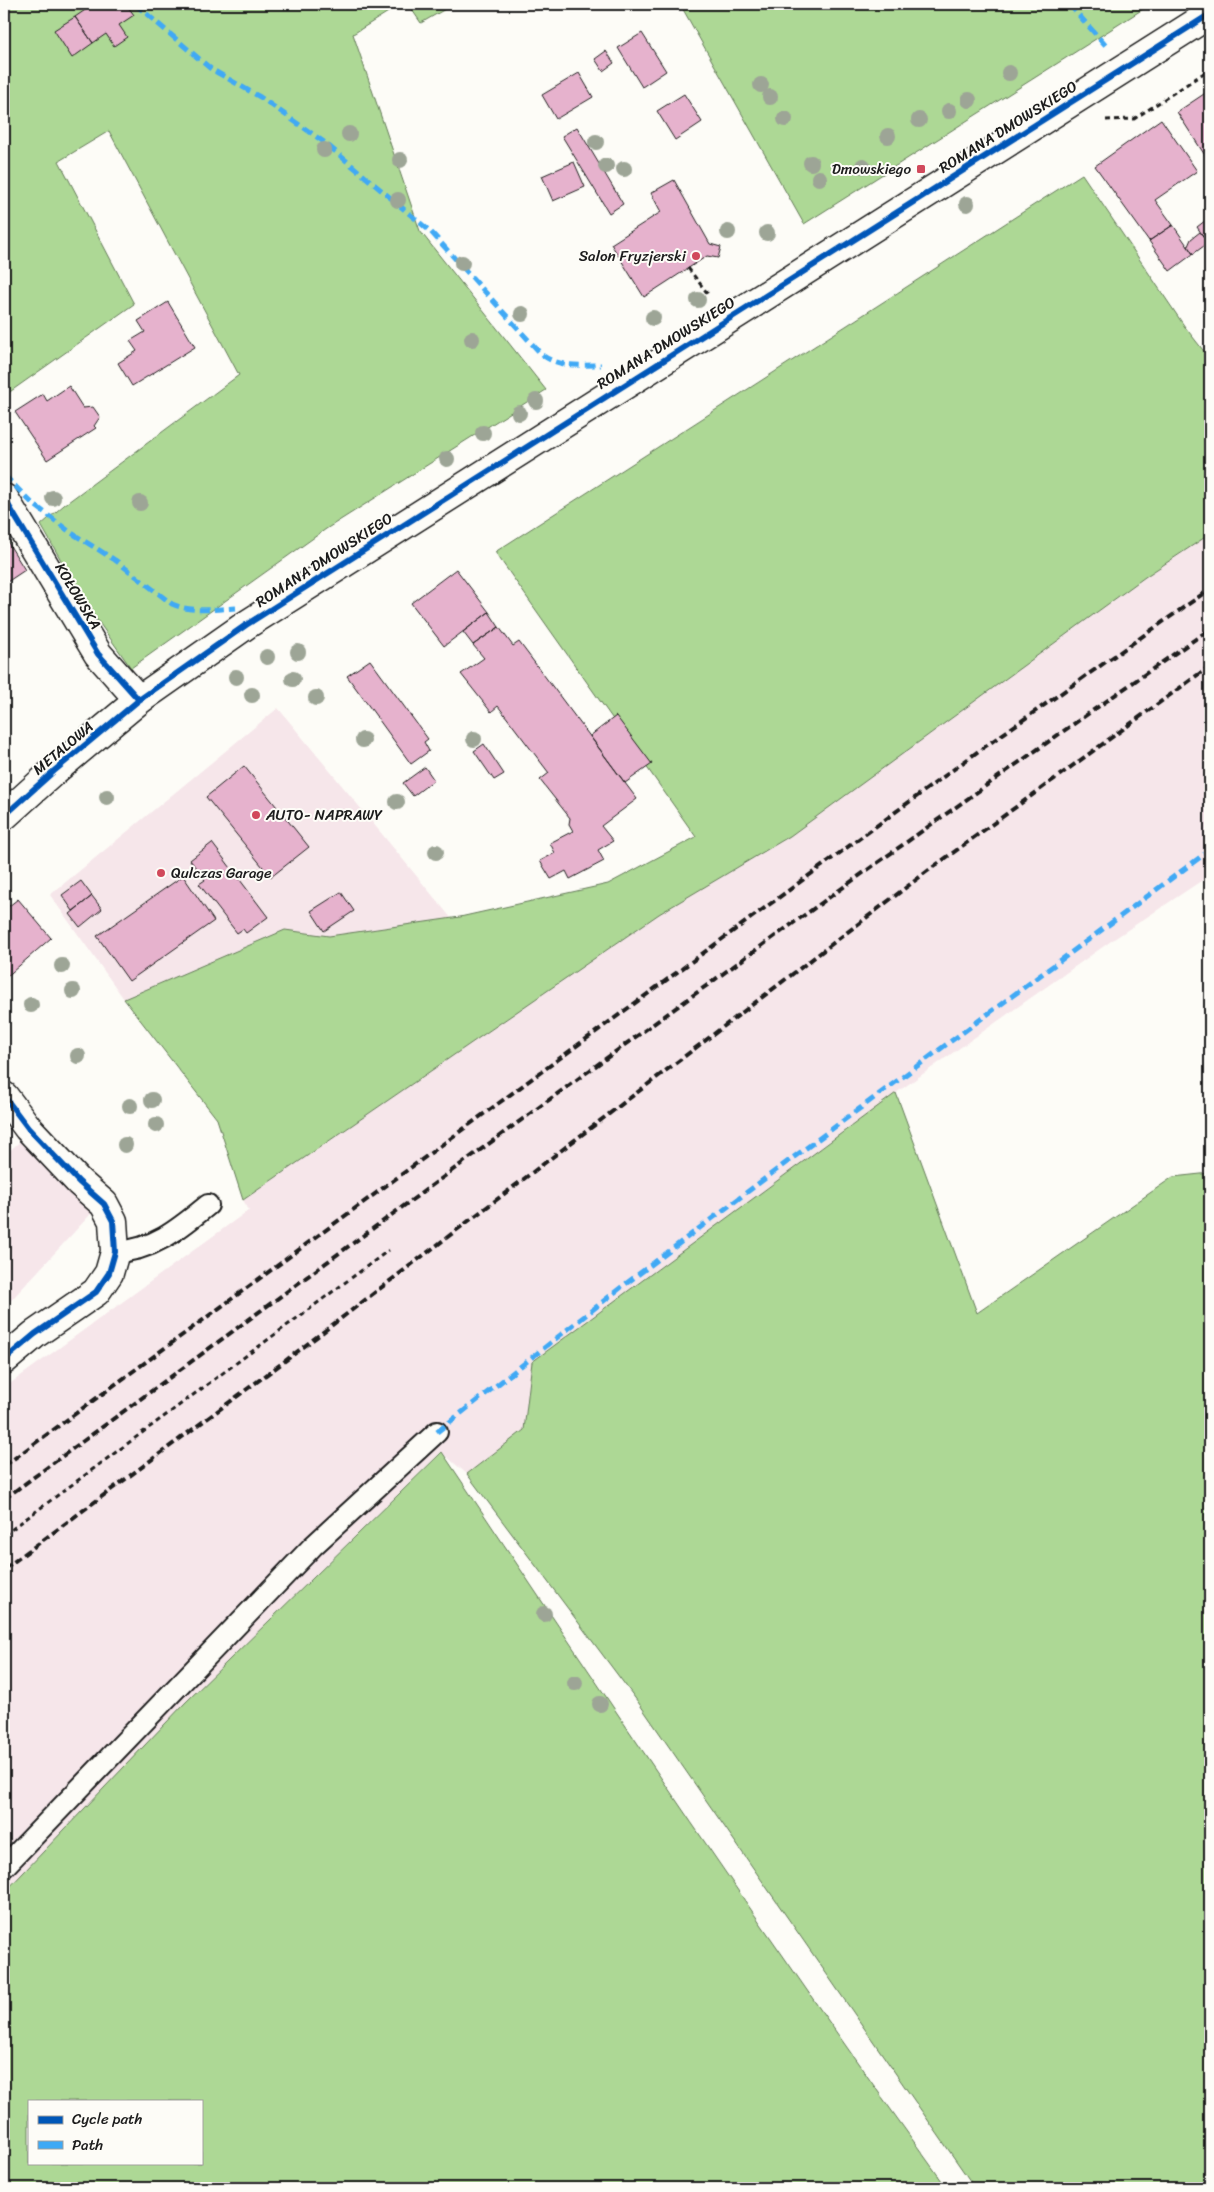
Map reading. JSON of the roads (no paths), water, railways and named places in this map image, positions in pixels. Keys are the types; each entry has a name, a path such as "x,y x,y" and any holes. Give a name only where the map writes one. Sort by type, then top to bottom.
{"main road":[{"name":"ROMANA DMOWSKIEGO","path":"139,700 246,625 362,550 1210,14"},
{"name":"KOŁOWSKA","path":"4,498 98,654 139,700"},
{"name":"METALOWA","path":"4,816 54,771 139,700"},
{"path":"4,1096 34,1135 78,1182 104,1204 113,1221 115,1252 109,1273 96,1292 42,1328 4,1360"}],"lane":[{"path":"115,1252 141,1249 171,1235 208,1205"},
{"path":"4,1867 313,1546 437,1432"}],"railway":[{"path":"4,1466 980,750 1210,589"},
{"path":"4,1499 755,951 1057,735 1210,629"},
{"path":"4,1569 285,1361 925,873 1210,666"}],"place":[{"name":"Dmowskiego","path":"921,169"},
{"name":"Salon Fryzjerski","path":"696,256"},
{"name":"AUTO- NAPRAWY","path":"256,815"},
{"name":"Qulczas Garage","path":"161,873"}]}
